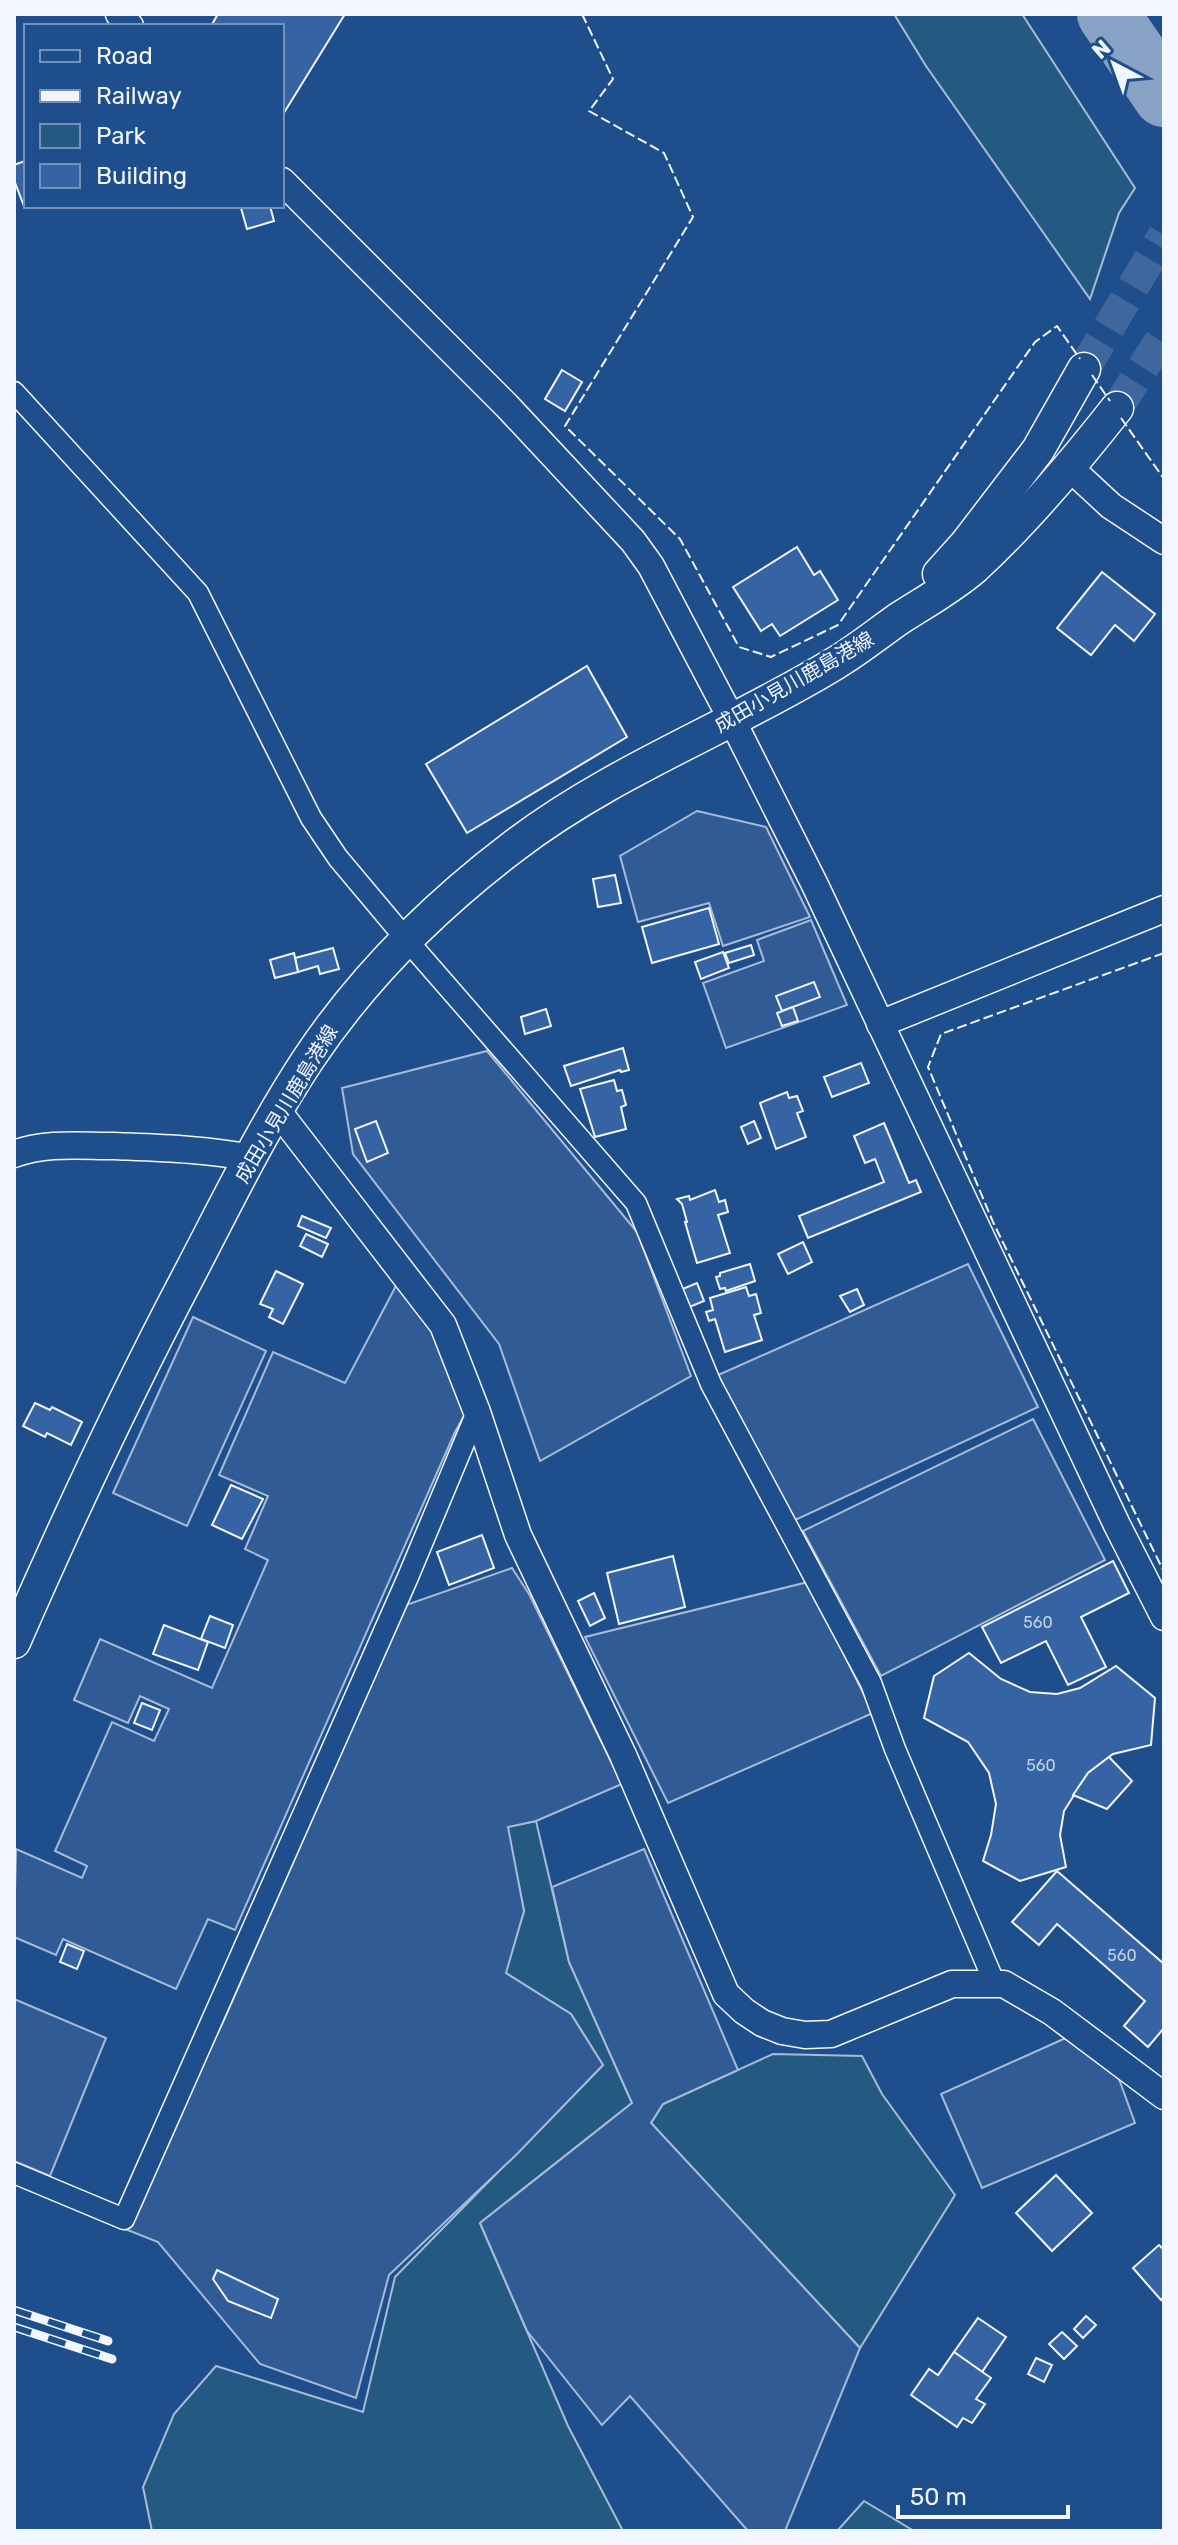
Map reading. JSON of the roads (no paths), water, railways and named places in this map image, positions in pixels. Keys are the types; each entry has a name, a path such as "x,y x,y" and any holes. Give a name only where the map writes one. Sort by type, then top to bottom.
{"main road":[{"name":"成田小見川鹿島港線","path":"900,618 966,544 1038,450 1084,369"},
{"name":"成田小見川鹿島港線","path":"14,1642 75,1503 155,1340 277,1110 307,1060 346,1007 406,939 514,846 563,812 831,666 973,569 1070,468 1117,408"}],"street":[{"path":"284,183 507,406 633,541 651,566 814,883 1117,1525 1164,1617"},
{"path":"14,392 198,593 311,818 338,858 636,1203 711,1384 871,1683 895,1749 995,1984"},
{"path":"1070,468 1111,506 1164,541"},
{"path":"880,1024 1164,909"},
{"path":"277,1110 443,1325 477,1412 518,1535 623,1755 726,1994 762,2023 805,2035 831,2034 952,1984 1004,1984 1052,2012 1164,2096"},
{"path":"14,1154 57,1145 183,1148 251,1158"},
{"path":"14,2173 124,2219 408,1577 477,1412"}],"tunnel":[{"path":"1084,369 1164,235"},
{"path":"1117,408 1164,335"}],"railway":[{"path":"14,2310 108,2341"},
{"path":"14,2327 112,2359"}]}
